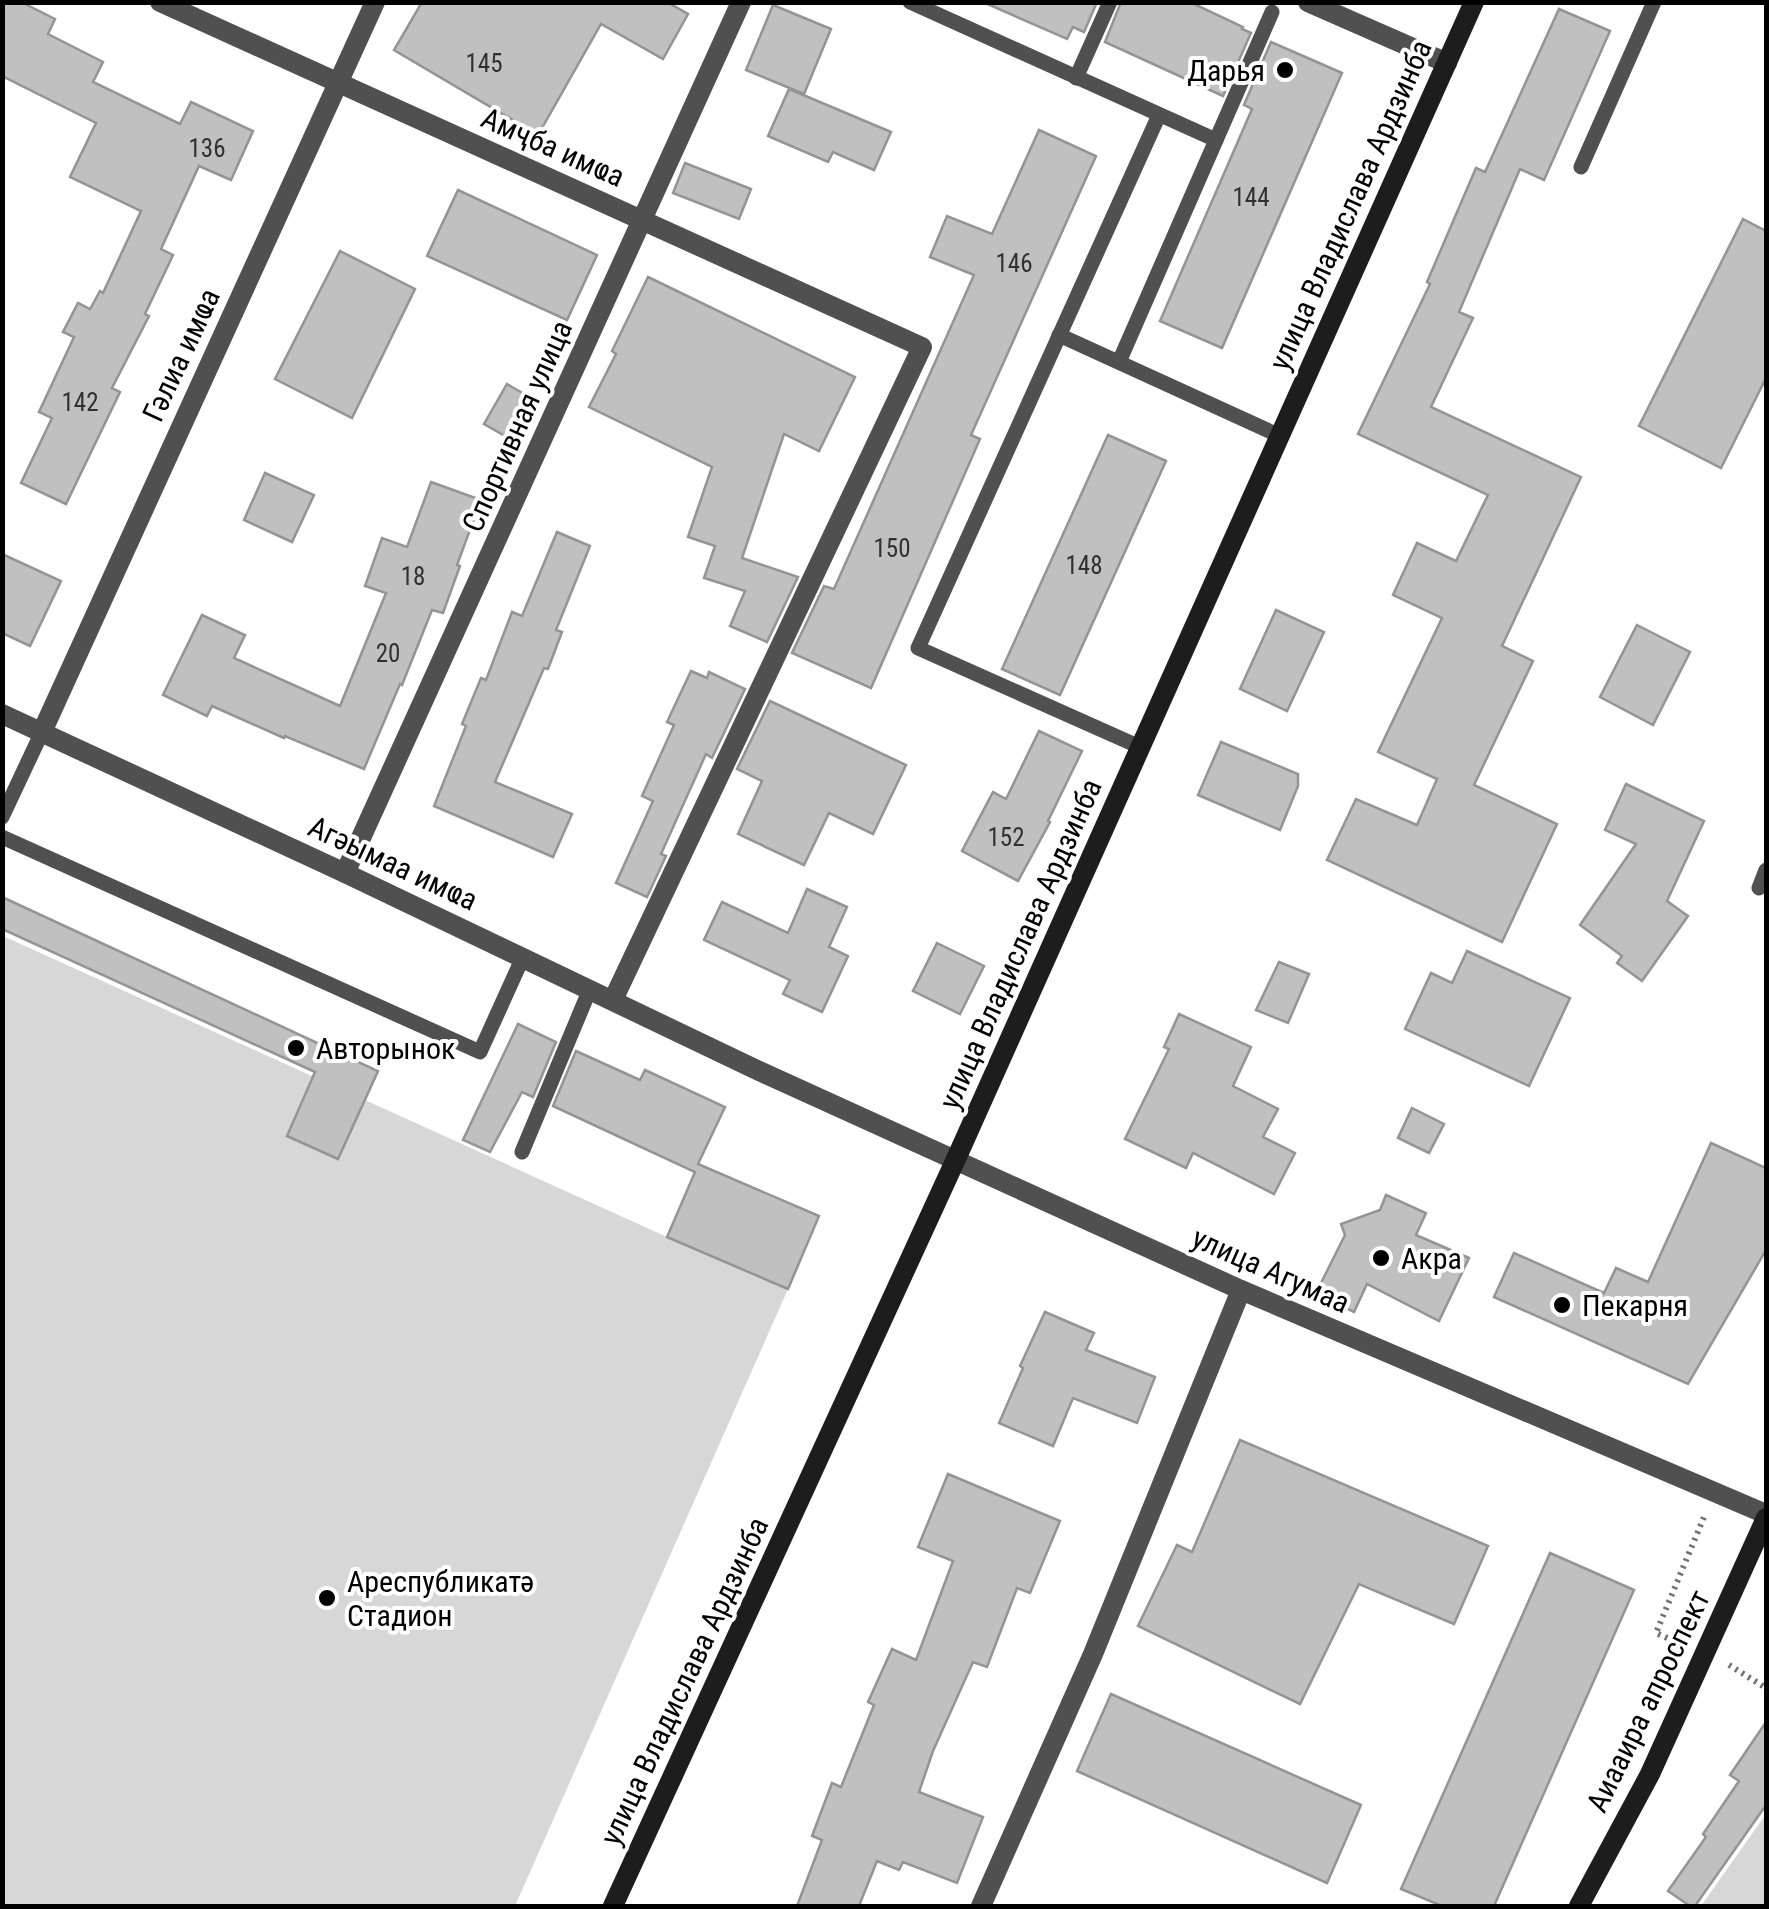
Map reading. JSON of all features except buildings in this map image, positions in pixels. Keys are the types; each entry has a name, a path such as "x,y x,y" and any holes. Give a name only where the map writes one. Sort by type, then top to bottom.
{"main road":[{"name":"улица Владислава Ардзинба","path":"613,1906 956,1159 1474,2"},
{"name":"Аиааира апроспект","path":"1579,1906 1650,1774 1766,1516"}],"street":[{"name":"Амҷба имҩа","path":"160,2 922,347 613,1000"},
{"name":"Гәлиа имҩа","path":"42,732 375,2"},
{"name":"Спортивная улица","path":"346,873 741,2"},
{"path":"1308,2 1447,63"},
{"name":"Агәымаа имҩа","path":"2,714 757,1070"},
{"name":"улица Агумаа","path":"757,1070 1241,1290 1766,1516"},
{"path":"981,1906 1093,1654 1241,1290"}],"lane":[{"path":"910,2 1216,140"},
{"path":"1076,78 1110,2"},
{"path":"1581,168 1654,2"},
{"path":"1119,362 1272,12"},
{"path":"1140,748 918,648 1159,115"},
{"path":"1060,335 1280,436"},
{"path":"2,817 42,732"},
{"path":"2,837 480,1052 524,957"},
{"path":"1759,888 1766,870"},
{"path":"522,1152 590,989"}],"shaded area":[{"name":"Ареспубликатә Стадион","path":"3,936 788,1289 515,1906 3,1906"},
{"path":"1766,1814 1766,1906 1701,1906"}],"place":[{"name":"Дарья","path":"1285,70"},
{"name":"Авторынок","path":"296,1048"},
{"name":"Акра","path":"1381,1258"},
{"name":"Пекарня","path":"1562,1305"},
{"name":"Ареспубликатә Стадион","path":"327,1598"}]}
